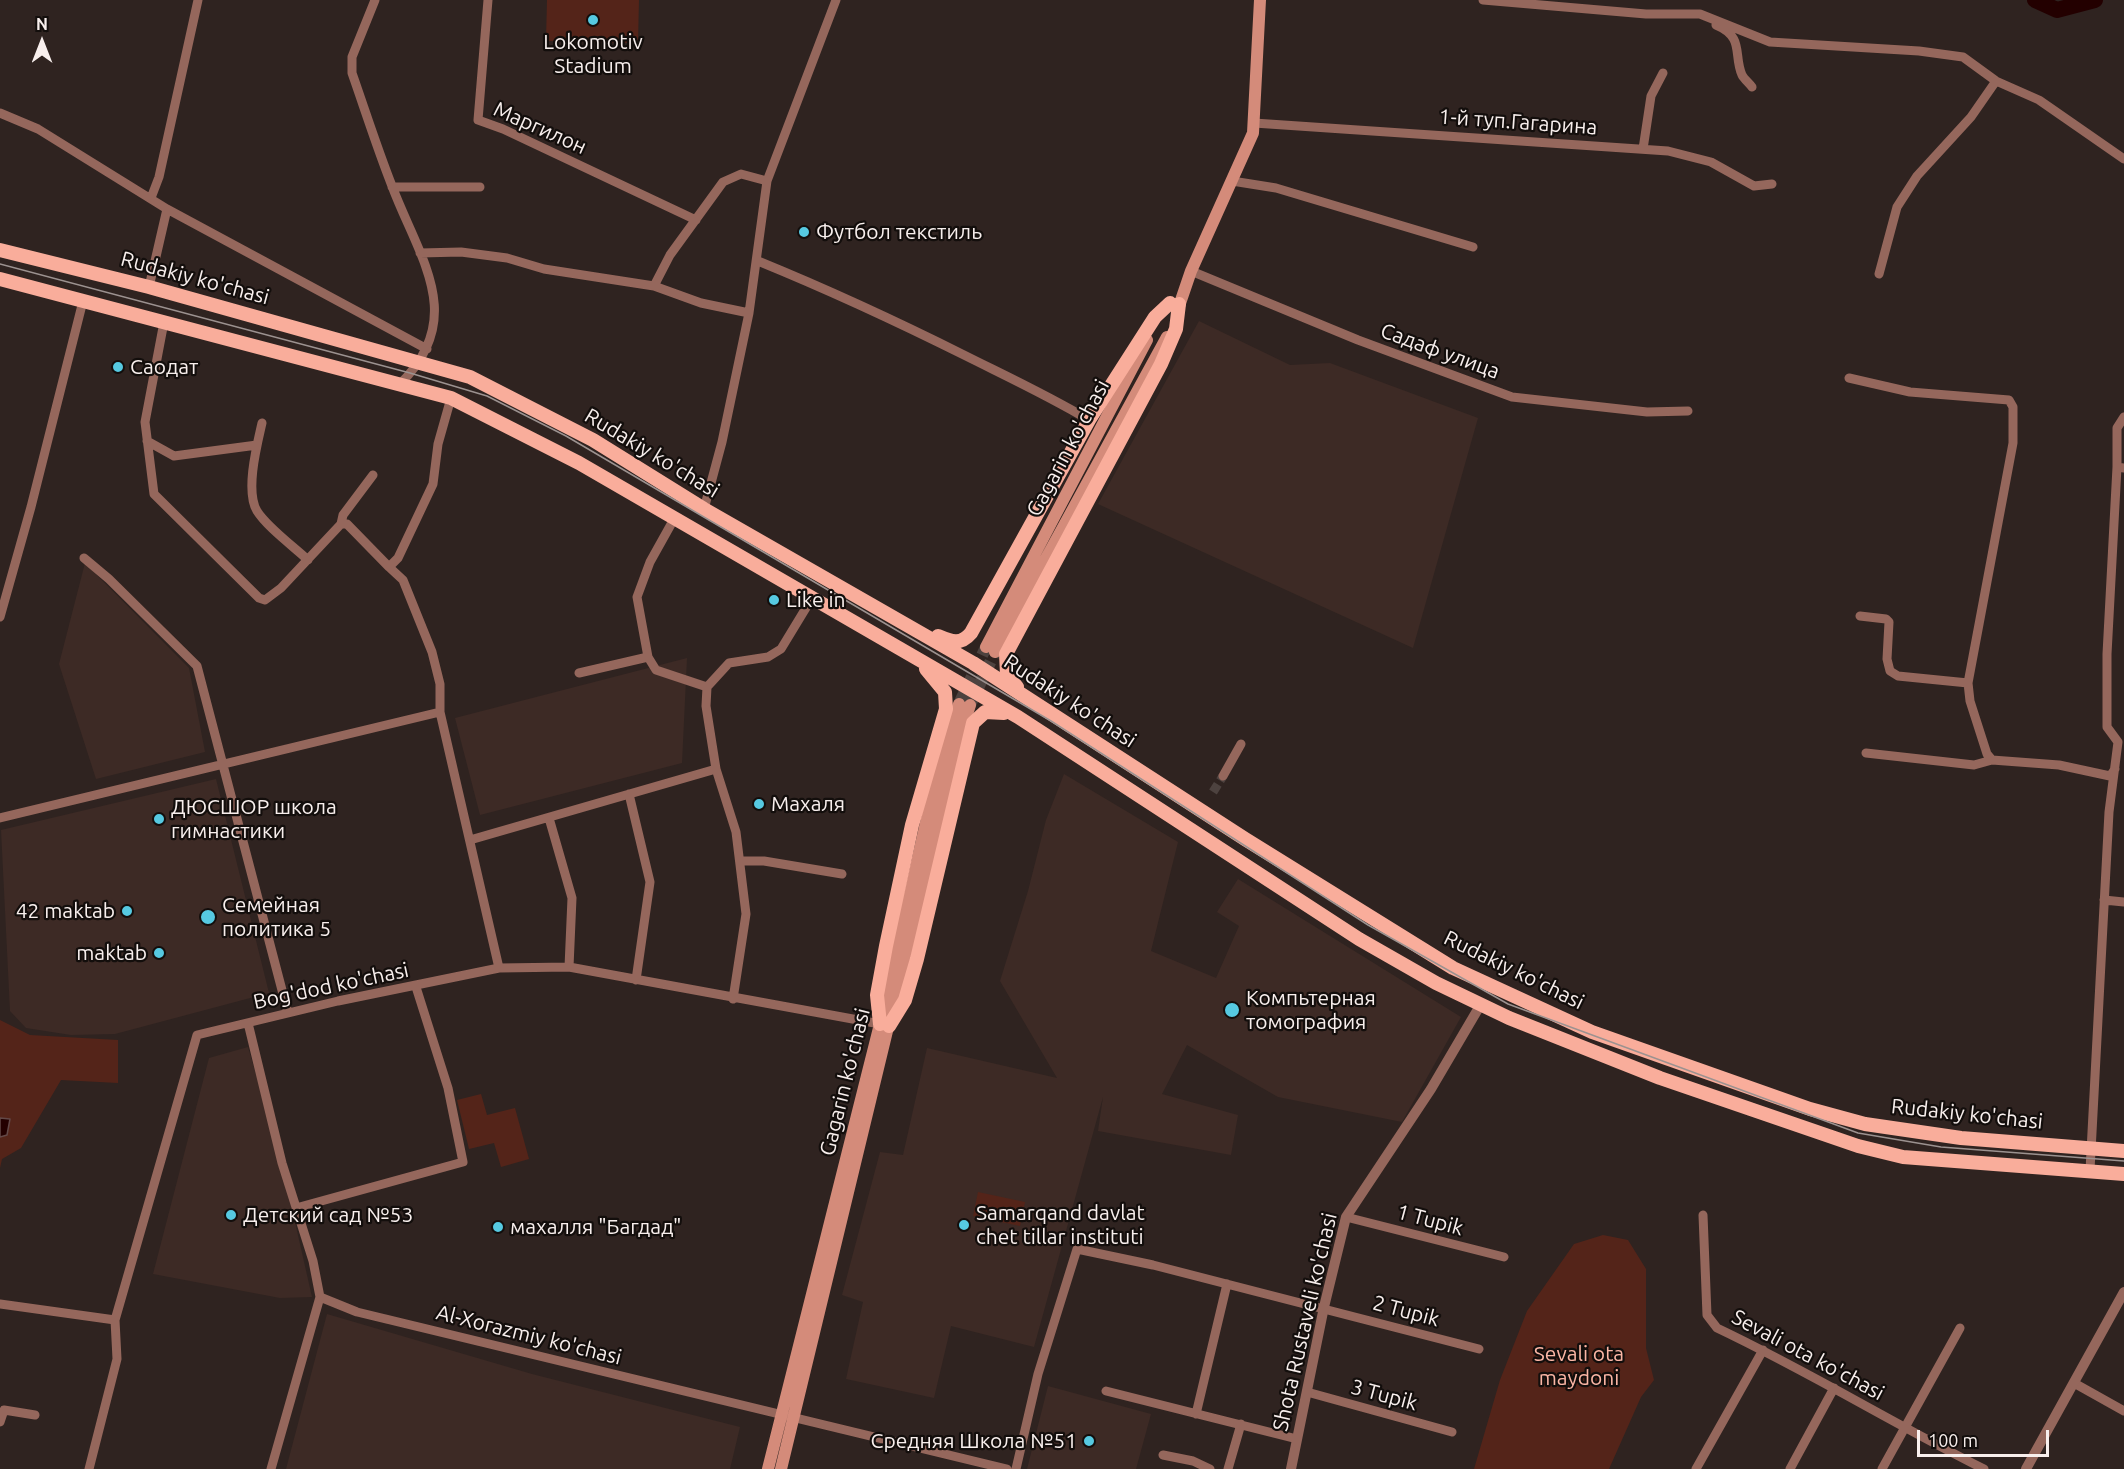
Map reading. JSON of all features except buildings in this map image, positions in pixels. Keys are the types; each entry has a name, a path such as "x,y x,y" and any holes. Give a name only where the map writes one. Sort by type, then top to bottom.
{"main road":[{"name":"Gagarin ko'chasi","path":"990,650 1161,348 1175,303 1253,133 1260,0"},
{"name":"Rudakiy ko'chasi","path":"0,250 149,287 470,377 593,440 704,509 907,624 1453,968 1592,1032 1750,1088 1865,1124 1907,1132 2124,1151"},
{"name":"Rudakiy ko'chasi","path":"0,279 451,398 579,463 1018,717 1146,803 1359,939 1436,983 1481,1004 1660,1078 1858,1146 1903,1156 2124,1174"},
{"path":"907,624 954,642 967,638 979,621 1089,420 1150,324 1175,303"},
{"path":"1031,701 1008,675 1006,654 1161,364 1176,329 1175,303"},
{"path":"854,621 867,603"},
{"path":"884,1025 878,995 886,946 912,825 946,702 942,687 914,657"},
{"name":"Gagarin ko'chasi","path":"768,1469 788,1414 884,1025 939,766 965,704"},
{"path":"884,1025 905,1000 917,959 973,723 980,714 989,711 1018,717"},
{"path":"1146,803 1159,783"},
{"path":"1742,1107 1750,1088"},
{"name":"Gagarin ko'chasi","path":"781,1469 788,1414"}],"street":[{"path":"151,198 159,177 198,0"},
{"path":"375,0 352,57 352,73 392,188 420,253 435,297 435,316 427,349 420,362 400,384"},
{"name":"Маргилон","path":"488,0 478,120 503,129 696,220"},
{"path":"704,509 723,442 749,314 758,261 767,181 836,0"},
{"path":"1483,0 1700,18 1723,28 1735,41 1742,75 1752,87"},
{"path":"1646,14 1700,14 1770,42 1908,50 1962,57 1996,81 2039,100 2124,159"},
{"path":"1643,149 1651,96 1663,74"},
{"path":"1879,274 1897,207 1917,176 1971,117 1996,81"},
{"path":"0,113 38,129 167,208 427,349"},
{"name":"1-й туп.Гагарина","path":"1254,123 1668,151 1711,162 1754,186 1772,184"},
{"path":"654,286 670,255 723,182 741,174 767,181"},
{"path":"1232,181 1276,188 1473,247"},
{"path":"392,188 480,187"},
{"path":"149,287 167,208"},
{"path":"420,253 461,252 507,258 544,269 654,286 701,303 749,314"},
{"path":"758,261 914,331 1059,401 1089,420"},
{"name":"Садаф улица","path":"1191,271 1358,340 1512,397 1647,412 1688,411"},
{"path":"0,617 3,592 83,301"},
{"path":"164,322 147,400 147,441 154,494 259,597 265,600 281,588 308,560 341,524 343,515 373,475"},
{"path":"1849,378 1910,392 2009,400 2013,407 2013,443 1968,683 1970,701 1987,754 1992,760"},
{"path":"389,567 398,558 433,484 438,444 451,398"},
{"path":"2090,1170 2109,812 2118,742 2107,727 2107,654 2121,467 2117,428 2124,417"},
{"path":"262,423 257,445 252,497 258,512 308,560"},
{"path":"147,441 174,456 257,445"},
{"path":"674,519 650,562 638,597 648,657 656,670 707,687"},
{"path":"341,524 347,524 403,580 432,651 440,684 440,712 499,968"},
{"path":"84,558 109,579 197,666 288,1013"},
{"path":"733,999 746,914 736,832 716,769 706,706 707,687 729,663 768,657 782,649 812,598"},
{"path":"1860,616 1886,619 1888,622 1887,659 1890,671 1898,676 1968,683"},
{"path":"579,673 648,657"},
{"path":"0,818 225,766 440,712"},
{"path":"1223,776 1241,744"},
{"path":"1866,753 1974,765 1992,760 2059,765 2110,776 2116,768"},
{"path":"470,840 716,769"},
{"path":"629,794 650,882 636,980"},
{"path":"549,818 572,898 569,967"},
{"path":"740,861 764,861 842,873"},
{"path":"2104,900 2124,902"},
{"name":"Bog'dod ko'chasi","path":"115,1320 197,1035 499,968 569,967 884,1025"},
{"path":"296,1208 463,1162 448,1088 416,987"},
{"name":"Shota Rustaveli ko'chasi","path":"1291,1469 1324,1307 1346,1217 1431,1089 1481,1004"},
{"path":"248,1023 282,1164 313,1261 320,1297 271,1469"},
{"name":"Sevali ota ko'chasi","path":"1703,1215 1707,1315 1717,1328 1834,1388 1903,1429 1984,1469"},
{"name":"1 Tupik","path":"1346,1217 1504,1257"},
{"path":"1016,1469 1038,1374 1077,1249 1324,1307"},
{"path":"1196,1414 1227,1284"},
{"path":"2026,1469 2124,1292"},
{"name":"Al-Xorazmiy ko'chasi","path":"320,1297 357,1312 788,1414 913,1448 1007,1469"},
{"path":"0,1304 115,1320 117,1359 89,1469"},
{"name":"2 Tupik","path":"1324,1307 1479,1349"},
{"path":"1882,1469 1960,1328"},
{"path":"1696,1469 1763,1350"},
{"path":"2074,1383 2124,1411"},
{"path":"1790,1469 1834,1388"},
{"path":"1106,1391 1297,1439"},
{"name":"3 Tupik","path":"1307,1392 1452,1432"},
{"path":"0,1422 4,1410 35,1415"},
{"path":"1228,1469 1241,1424"},
{"path":"1163,1455 1193,1461 1209,1469"}],"shaded area":[{"path":"1199,321 1290,365 1330,363 1478,418 1413,648 1098,504"},
{"path":"85,563 189,668 205,752 96,779 59,664"},
{"path":"687,658 682,763 480,815 455,718"},
{"path":"1064,774 1178,842 1151,951 1216,978 1239,926 1217,912 1238,879 1461,1017 1402,1122 1278,1097 1187,1045 1162,1094 1238,1115 1231,1155 1098,1131 1103,1097 1034,1347 951,1326 934,1398 846,1379 863,1302 842,1295 880,1152 903,1155 927,1048 1057,1078 1000,981 1028,891 1046,820"},
{"name":"42 maktab","path":"216,779 269,993 115,1034 71,1035 26,1028 10,1011 1,830"},
{"name":"Детский сад №53","path":"248,1047 280,1156 312,1297 280,1298 153,1274 209,1058"},
{"path":"0,1118 10,1119 7,1135 0,1137"},
{"path":"327,1314 532,1374 740,1427 730,1469 286,1469"},
{"name":"Средняя Школа №51","path":"1048,1386 1151,1414 1136,1469 1027,1469"}],"green space":[{"name":"Lokomotiv Stadium","path":"547,0 639,0 638,43 546,41"},
{"path":"0,1020 30,1035 118,1040 118,1083 61,1080 21,1148 2,1159 0,1168"},
{"path":"481,1094 487,1115 515,1108 529,1159 501,1167 494,1143 469,1149 457,1100"},
{"path":"978,1192 1025,1202 1020,1226 973,1216"},
{"name":"Sevali ota maydoni","path":"1603,1235 1628,1240 1646,1269 1646,1348 1654,1380 1641,1397 1609,1469 1474,1469 1500,1380 1527,1311 1574,1244"}],"waterway":[{"path":"2035,0 2057,10 2095,0"}],"tunnel":[{"path":"959,704 986,647"},
{"path":"970,705 995,652"},
{"path":"1213,792 1223,776"}],"tram line":[{"path":"0,264 410,373 487,396 566,436 1051,721 1368,925 1508,1004 1858,1133 1941,1147 2124,1161"}],"place":[{"name":"Lokomotiv Stadium","path":"593,20"},
{"name":"Футбол текстиль","path":"804,232"},
{"name":"Саодат","path":"118,367"},
{"name":"Like in","path":"774,600"},
{"name":"Махаля","path":"759,804"},
{"name":"ДЮСШОР школа гимнастики","path":"159,819"},
{"name":"42 maktab","path":"127,911"},
{"name":"Семейная политика 5","path":"208,917"},
{"name":"maktab","path":"159,953"},
{"name":"Компьтерная томография","path":"1232,1010"},
{"name":"Детский сад №53","path":"231,1215"},
{"name":"Samarqand davlat chet tillar instituti","path":"964,1225"},
{"name":"махалля \"Багдад\"","path":"498,1227"},
{"name":"Средняя Школа №51","path":"1089,1441"}]}
